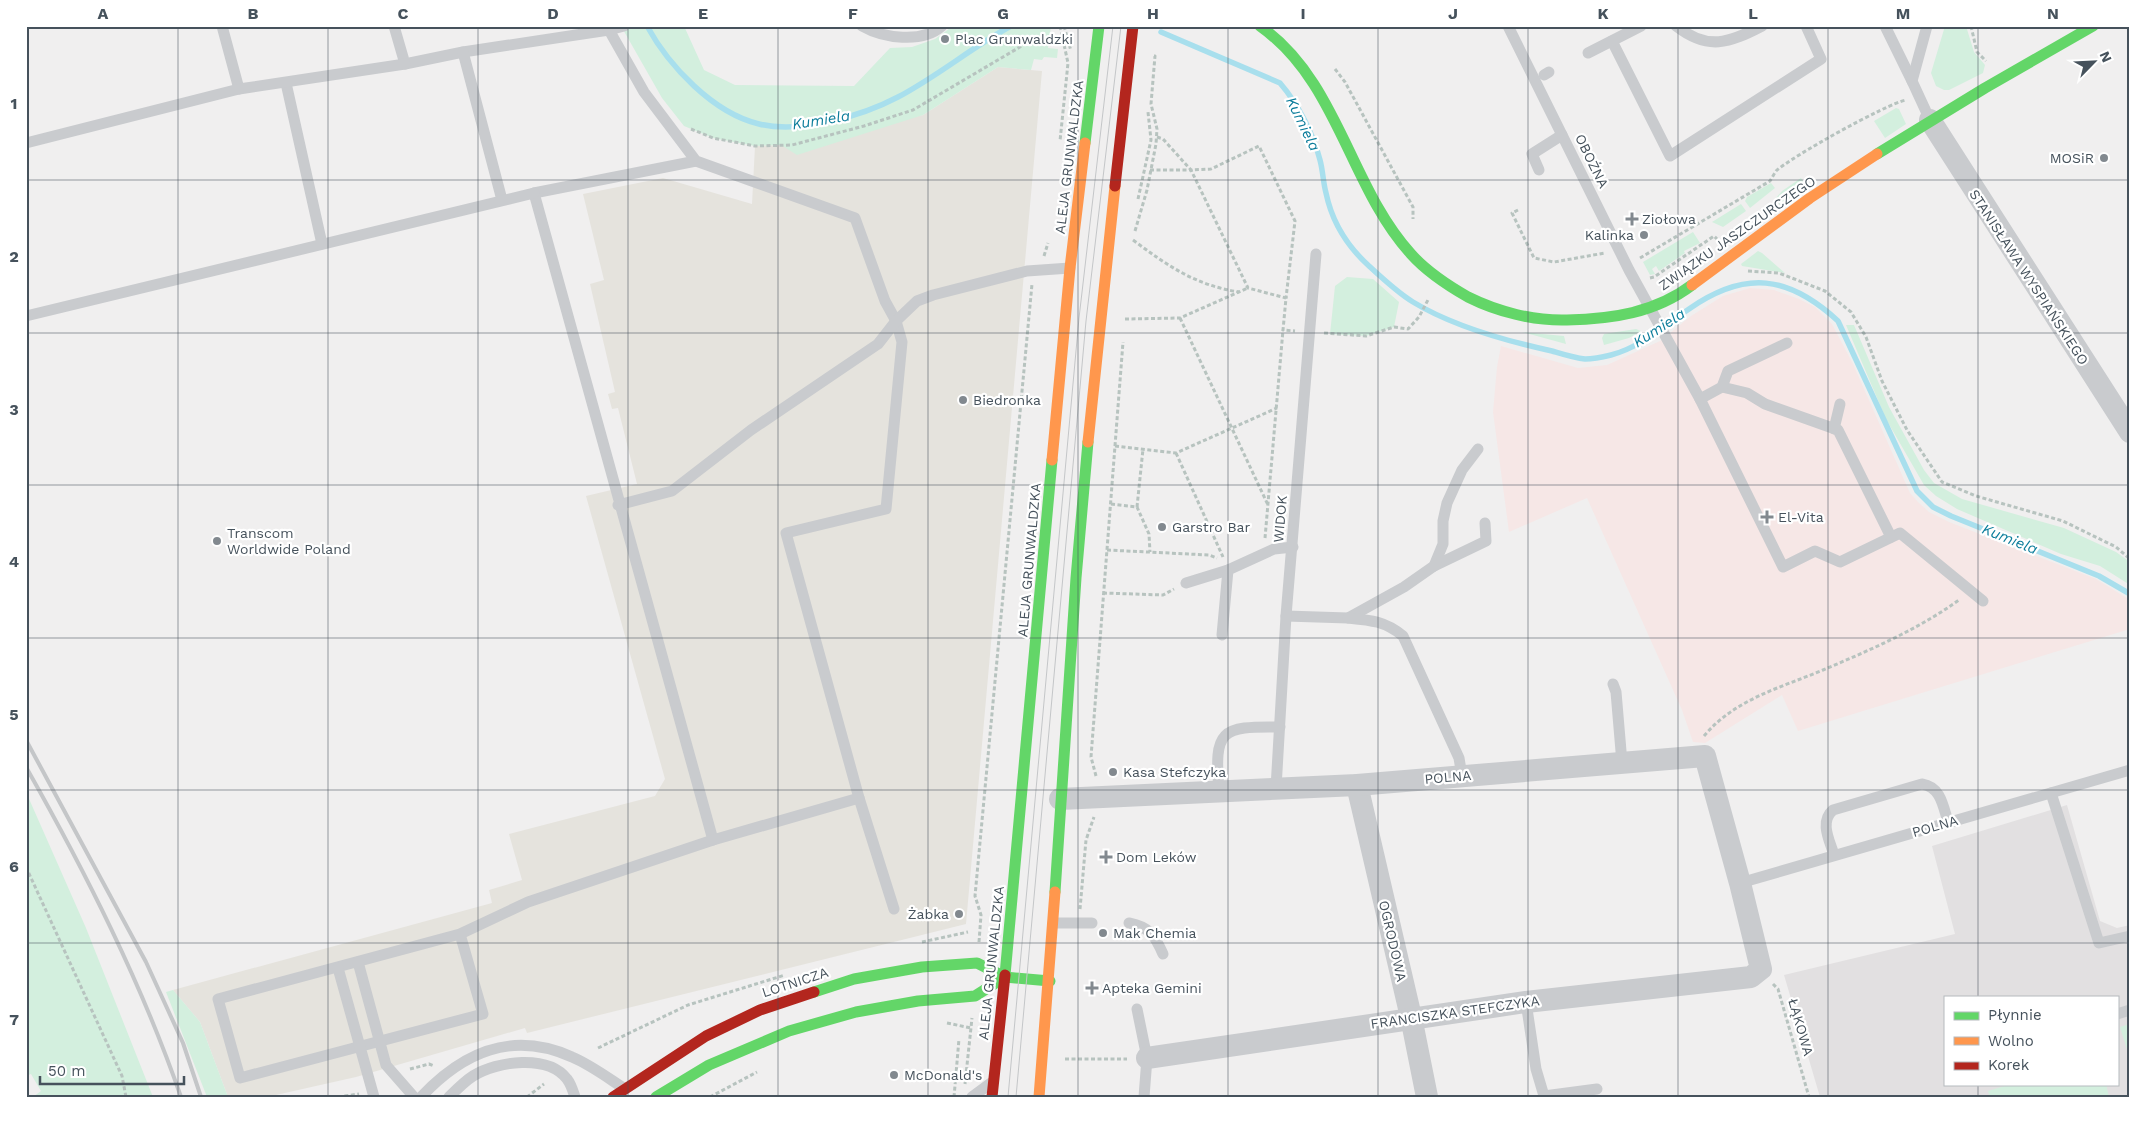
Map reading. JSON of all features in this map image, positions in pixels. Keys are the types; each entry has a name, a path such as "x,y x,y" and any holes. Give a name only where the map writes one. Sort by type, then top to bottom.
{"main road":[{"name":"ALEJA GRUNWALDZKA","path":"992,1097 1006,977 1070,268 1099,26"},
{"path":"1039,1097 1050,981 1060,799 1082,505 1133,26"},
{"name":"ZWIĄZKU JASZCZURCZEGO","path":"1260,26 1302,66 1319,90 1337,121 1362,178 1396,238 1427,269 1462,295 1488,307 1536,320 1569,322 1650,309 1697,281 1812,197 1930,120 2092,26"},
{"name":"LOTNICZA","path":"614,1097 706,1036 760,1010 810,992 888,972 968,963 978,963 1006,977 1050,981"},
{"path":"656,1097 708,1066 790,1031 856,1012 918,1001 974,996 1006,977"}],"street":[{"name":"STANISŁAWA WYSPIAŃSKIEGO","path":"1930,120 2130,432"},
{"path":"1695,757 1705,756 1740,883 1761,969"},
{"name":"POLNA","path":"1060,799 1096,799 1357,785 1695,757"},
{"name":"OGRODOWA","path":"1357,785 1411,1017 1427,1097"},
{"name":"FRANCISZKA STEFCZYKA","path":"1147,1058 1411,1017 1526,1002 1745,979 1757,974 1761,969"}],"lane":[{"path":"222,26 239,89"},
{"path":"394,26 405,64"},
{"path":"862,26 884,36 914,36 936,32 942,26"},
{"name":"OBOŹNA","path":"1508,26 1650,309 1700,399 1783,567 1815,551 1840,562 1891,537"},
{"path":"1588,53 1641,26"},
{"path":"1676,26 1696,39 1712,43 1729,42 1762,26"},
{"path":"1612,41 1670,156 1821,59 1806,26"},
{"path":"1886,26 1930,120"},
{"path":"1912,81 1927,26"},
{"path":"26,143 239,89 405,64 464,52 623,27"},
{"path":"609,28 644,92 696,161"},
{"path":"464,52 502,200"},
{"path":"286,83 322,244"},
{"path":"1539,170 1532,154 1562,135"},
{"path":"26,316 502,200 696,161 855,218 885,301 896,321 902,342 886,509 786,533 859,798 894,909"},
{"path":"534,193 618,505 713,840"},
{"name":"WIDOK","path":"1276,788 1286,616 1312,332 1316,254"},
{"path":"618,505 672,491 751,430 878,344 896,321 918,301 933,295 1038,269 1070,268"},
{"path":"1700,399 1722,387 1728,371 1787,342"},
{"path":"1722,387 1747,393 1765,404 1838,430 1891,537 1900,533 1983,601"},
{"path":"1834,429 1840,404"},
{"path":"1434,566 1442,544 1443,521 1447,503 1462,470 1478,449"},
{"path":"1348,618 1404,587 1434,566 1486,541 1485,523"},
{"path":"1186,583 1228,570 1274,549 1293,547"},
{"path":"1222,635 1228,570"},
{"path":"1286,616 1379,621 1388,624 1403,636 1459,758 1462,776"},
{"path":"1613,684 1616,692 1622,763"},
{"path":"1219,791 1217,761 1220,740 1225,733 1242,726 1280,727"},
{"name":"POLNA","path":"1740,883 2130,770"},
{"path":"1834,855 1825,825 1828,814 1833,810 1922,784 1928,785 1938,792 1948,822"},
{"path":"2050,793 2099,943 2130,936"},
{"path":"460,934 482,1014 240,1078 218,999 460,934 528,902 713,840 859,798"},
{"path":"1052,923 1092,924"},
{"path":"1129,924 1143,926 1154,935 1163,954"},
{"path":"358,962 386,1065 414,1097"},
{"path":"338,968 374,1097"},
{"path":"1526,1002 1536,1069 1544,1096 1597,1089"},
{"path":"1137,1009 1147,1058 1144,1097"},
{"path":"2118,1014 2130,1010"},
{"path":"421,1097 440,1076 459,1062 482,1052 501,1048 533,1046 556,1051 574,1058 625,1089"},
{"path":"449,1097 473,1076 494,1067 528,1062 551,1065 568,1079 575,1097"},
{"path":"972,1097 994,1080"}],"path":[{"path":"1059,150 1068,62 1060,26"},
{"path":"1064,26 1072,55"},
{"path":"1971,26 1977,52 1987,61 1996,63"},
{"path":"684,126 713,138 755,146 792,145 864,126 913,110 1025,44 1069,40"},
{"path":"1149,55 1155,56 1151,104 1157,137 1133,240 1170,268 1219,288 1239,292"},
{"path":"1334,68 1345,82 1413,207 1413,225"},
{"path":"1640,265 1637,260 1770,181 1777,171 1807,152 1885,107 1914,99"},
{"path":"1157,137 1163,139 1191,170 1248,288"},
{"path":"1065,146 1066,138"},
{"path":"1150,170 1211,168 1259,146 1295,221 1286,298 1264,543"},
{"path":"1518,210 1512,212 1534,258 1554,262 1607,252 1611,260"},
{"path":"981,915 975,896 1030,288 1050,239"},
{"path":"1742,269 1779,274 1797,281 1824,292 1851,312 1866,337 1882,381 1907,430 1942,482 1976,496 2063,520 2116,547 2130,558"},
{"path":"1125,328 1125,319 1180,318 1248,288 1286,298"},
{"path":"1283,330 1366,336 1394,327 1408,329 1419,317 1429,297"},
{"path":"1180,318 1268,506"},
{"path":"1080,910 1086,840 1093,821 1096,799 1097,780 1091,757 1124,338"},
{"path":"1115,446 1176,453 1277,408"},
{"path":"1143,449 1137,506 1149,534 1150,552"},
{"path":"1107,550 1210,555 1225,562 1176,453"},
{"path":"1110,504 1137,506"},
{"path":"1104,593 1163,595 1186,583"},
{"path":"1695,757 1699,743 1705,734 1743,702 1871,650 1917,627 1972,592"},
{"path":"26,867 122,1076 126,1097"},
{"name":"ŁĄKOWA","path":"1761,969 1778,989 1809,1097"},
{"path":"598,1048 688,1005 757,983"},
{"path":"939,1022 971,1028"},
{"path":"965,1087 970,1037"},
{"path":"954,1097 959,1038"},
{"path":"1065,1059 1120,1060 1147,1058"},
{"path":"710,1097 762,1069"},
{"path":"527,1097 544,1084"}],"shaded area":[{"path":"998,67 1042,71 966,924 527,1033 525,1028 356,1077 267,1097 228,1097 200,1022 173,990 492,903 489,890 522,880 509,834 655,796 665,779 586,496 637,484 618,408 612,409 608,394 615,392 590,284 604,280 583,194 663,178 752,204 755,146 781,145 923,115"},
{"name":"El-Vita","path":"1750,288 1774,290 1799,299 1815,307 1832,324 1853,364 1910,493 1929,512 1949,522 2096,579 2130,600 2130,629 1798,731 1782,695 1705,743 1693,742 1682,710 1587,498 1509,532 1493,412 1497,367 1501,346 1578,368 1607,365 1660,341 1691,316 1723,296"},
{"path":"2067,805 2100,921 2117,928 2130,925 2130,1097 1820,1097 1784,975 1955,934 1932,846"}],"green space":[{"path":"621,26 684,26 704,70 735,85 854,86 890,48 912,47 935,39 953,26 1051,26 1048,48 1058,49 1057,58 1044,57 1042,60 1034,59 1031,70 998,67 923,115 797,155 781,145 755,146 713,138 684,126 662,98"},
{"path":"1945,26 1966,26 1974,52 1985,65 1983,73 1949,90 1936,86 1931,73"},
{"path":"1896,108 1899,109 1906,124 1885,138 1874,121"},
{"path":"1801,178 1808,190 1782,209 1776,198 1782,191"},
{"path":"1771,183 1775,188 1750,208 1745,201 1747,197"},
{"path":"1741,204 1746,211 1723,227 1712,222"},
{"path":"1693,232 1700,243 1684,251 1685,253 1659,271 1656,266 1652,269 1655,274 1650,275 1643,262"},
{"path":"1758,251 1785,273 1742,266 1741,264"},
{"path":"1347,277 1373,279 1399,302 1394,327 1366,336 1330,334 1335,286"},
{"path":"1846,325 1854,325 1889,407 1924,470 1934,483 1962,499 2064,528 2116,552 2130,562 2130,585 2100,566 2061,554 1957,509 1936,496 1924,485 1886,419"},
{"path":"1636,329 1641,331 1629,338 1604,345 1602,338 1604,334"},
{"path":"1522,332 1564,336 1566,344"},
{"path":"26,792 86,928 153,1097 33,1097 41,1091 31,1074 26,1076"},
{"path":"173,990 200,1022 228,1097 207,1097 166,992"},
{"path":"2130,1024 2130,1059 2120,1027"},
{"path":"2004,1086 2106,1086 2109,1097 1990,1097 1988,1091"}],"waterway":[{"name":"Kumiela","path":"647,26 667,57 709,99 725,110 759,124 793,127 849,117 883,104 913,89 1011,26"},
{"name":"Kumiela","path":"1161,32 1280,83 1299,109 1309,129 1321,164 1325,189 1336,224 1347,242 1361,258 1396,290 1413,302 1446,319 1481,332 1572,357 1588,359 1611,355 1632,347 1709,296 1729,288 1766,283 1802,294 1838,321 1917,491 1933,507 2099,576 2130,594"}],"tram line":[{"path":"1008,1097 1079,318 1113,26"},
{"path":"1016,1097 1086,321 1121,26"}],"railway":[{"path":"26,740 146,962 183,1043 201,1097"},
{"path":"26,767 70,847 111,929 148,1012 181,1097"}],"traffic: fast":[{"path":"1085,143 1099,26"},
{"path":"1260,26 1287,49 1308,76 1326,105 1372,198 1390,227 1424,267 1468,297 1491,307 1516,314 1542,319 1567,320 1600,318 1632,313 1663,302 1678,295 1692,285"},
{"path":"1877,154 1985,88 2093,26"},
{"path":"1055,892 1076,578 1088,442"},
{"path":"1005,975 1052,460"},
{"path":"814,992 854,979 922,967 977,963 1005,977 1050,981"},
{"path":"656,1097 709,1065 789,1031 856,1012 918,1001 975,996 1005,977"}],"traffic: slow":[{"path":"1052,460 1070,268 1085,143"},
{"path":"1692,285 1810,198 1877,154"},
{"path":"1088,442 1115,186"},
{"path":"1039,1097 1055,892"}],"traffic: jam":[{"path":"1115,186 1133,26"},
{"path":"992,1097 1005,975"},
{"path":"613,1097 706,1036 760,1010 814,992"}],"place":[{"name":"Plac Grunwaldzki","path":"945,39"},
{"name":"MOSiR","path":"2104,158"},
{"name":"Ziołowa","path":"1632,219"},
{"name":"Kalinka","path":"1644,235"},
{"name":"Biedronka","path":"963,400"},
{"name":"El-Vita","path":"1767,517"},
{"name":"Garstro Bar","path":"1162,527"},
{"name":"Transcom Worldwide Poland","path":"217,541"},
{"name":"Kasa Stefczyka","path":"1113,772"},
{"name":"Dom Leków","path":"1106,857"},
{"name":"Żabka","path":"959,914"},
{"name":"Mak Chemia","path":"1103,933"},
{"name":"Apteka Gemini","path":"1092,988"},
{"name":"McDonald's","path":"894,1075"}]}
